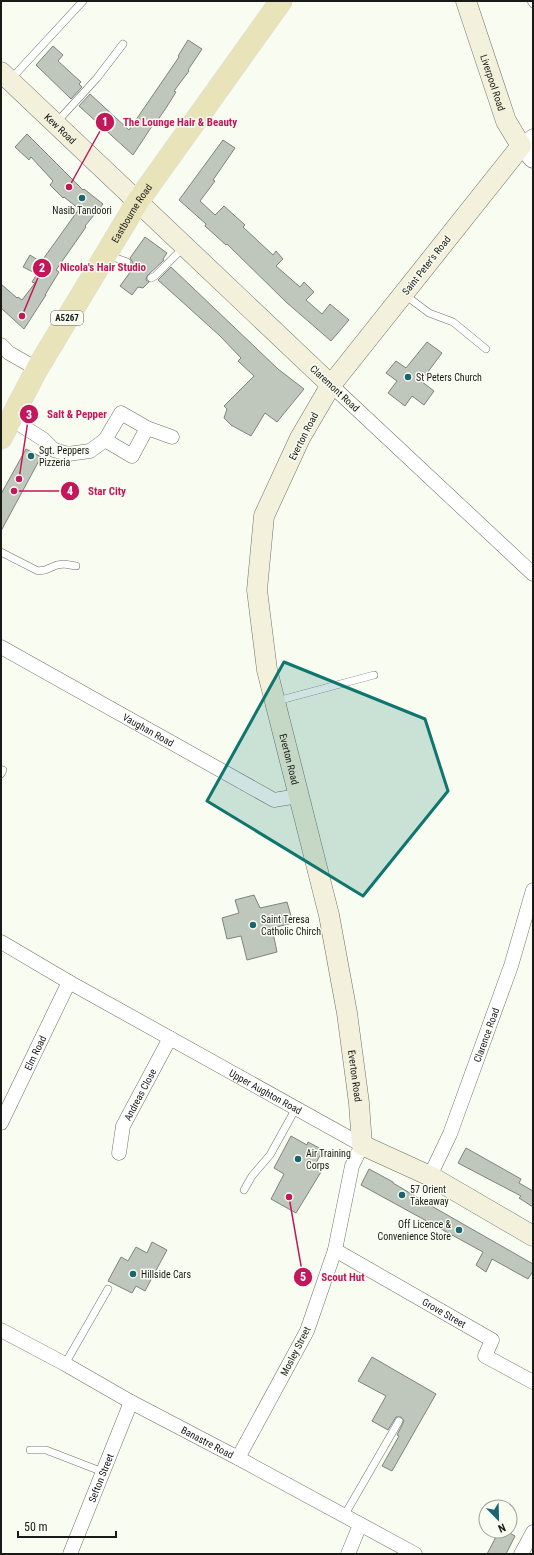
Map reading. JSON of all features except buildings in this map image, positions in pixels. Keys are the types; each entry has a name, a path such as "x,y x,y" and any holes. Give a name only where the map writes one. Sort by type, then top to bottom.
{"main road":[{"name":"Eastbourne Road","path":"1,438 37,369 138,200 281,1"},
{"name":"Liverpool Road","path":"466,1 506,121 529,147"},
{"name":"Kew Road","path":"5,76 138,200"},
{"name":"Saint Peter's Road","path":"331,385 404,293 529,147"},
{"name":"Claremont Road","path":"138,200 331,385"},
{"name":"Everton Road","path":"331,385 300,438 264,516 257,590 267,670 331,922 348,1020 359,1103 362,1145"},
{"name":"Upper Aughton Road","path":"362,1145 430,1176 533,1236"}],"street":[{"path":"1,345 9,353 37,369"},
{"name":"Claremont Road","path":"331,385 533,574"},
{"path":"11,419 43,438 54,450 68,454 90,451 105,440 121,413 147,428 172,436"},
{"path":"105,440 132,456 147,428"},
{"name":"Vaughan Road","path":"1,647 274,800 298,796"},
{"name":"Clarence Road","path":"430,1176 450,1134 508,973 533,890"},
{"name":"Upper Aughton Road","path":"1,942 69,982 362,1145"},
{"name":"Elm Road","path":"1,1123 69,982"},
{"name":"Andreas Close","path":"119,1153 123,1126 170,1038"},
{"name":"Mosley Street","path":"238,1458 307,1331 335,1250 352,1166 362,1145"},
{"name":"Grove Street","path":"335,1250 492,1340 485,1356 533,1382"},
{"name":"Banastre Road","path":"1,1330 65,1364 131,1402 415,1554"},
{"name":"Sefton Street","path":"70,1554 131,1402"},
{"path":"348,1554 360,1525"},
{"path":"521,1554 533,1532"}],"lane":[{"path":"5,76 84,1"},
{"path":"55,123 97,78 123,44"},
{"path":"150,278 155,276 185,246"},
{"path":"106,254 127,262"},
{"path":"404,293 429,313 453,322 486,349"},
{"path":"1,552 38,571 64,564 76,566"},
{"path":"275,702 374,675"},
{"path":"244,1190 252,1176 270,1155 296,1108"},
{"path":"65,1364 108,1289"},
{"path":"344,1516 399,1421"},
{"path":"30,1450 46,1450 103,1472"}],"highlighted area":[{"path":"284,662 425,719 448,791 363,896 207,801"}],"place":[{"name":"The Lounge Hair & Beauty","path":"69,187"},
{"name":"Nasib Tandoori","path":"82,198"},
{"name":"Nicola's Hair Studio","path":"22,316"},
{"name":"St Peters Church","path":"408,377"},
{"name":"Sgt. Peppers Pizzeria","path":"31,456"},
{"name":"Salt & Pepper","path":"19,479"},
{"name":"Star City","path":"14,491"},
{"name":"Saint Teresa Catholic Chirch","path":"253,925"},
{"name":"Air Training Corps","path":"298,1159"},
{"name":"57 Orient Takeaway","path":"402,1195"},
{"name":"Scout Hut","path":"289,1197"},
{"name":"Off Licence & Convenience Store","path":"459,1230"},
{"name":"Hillside Cars","path":"133,1274"}]}
